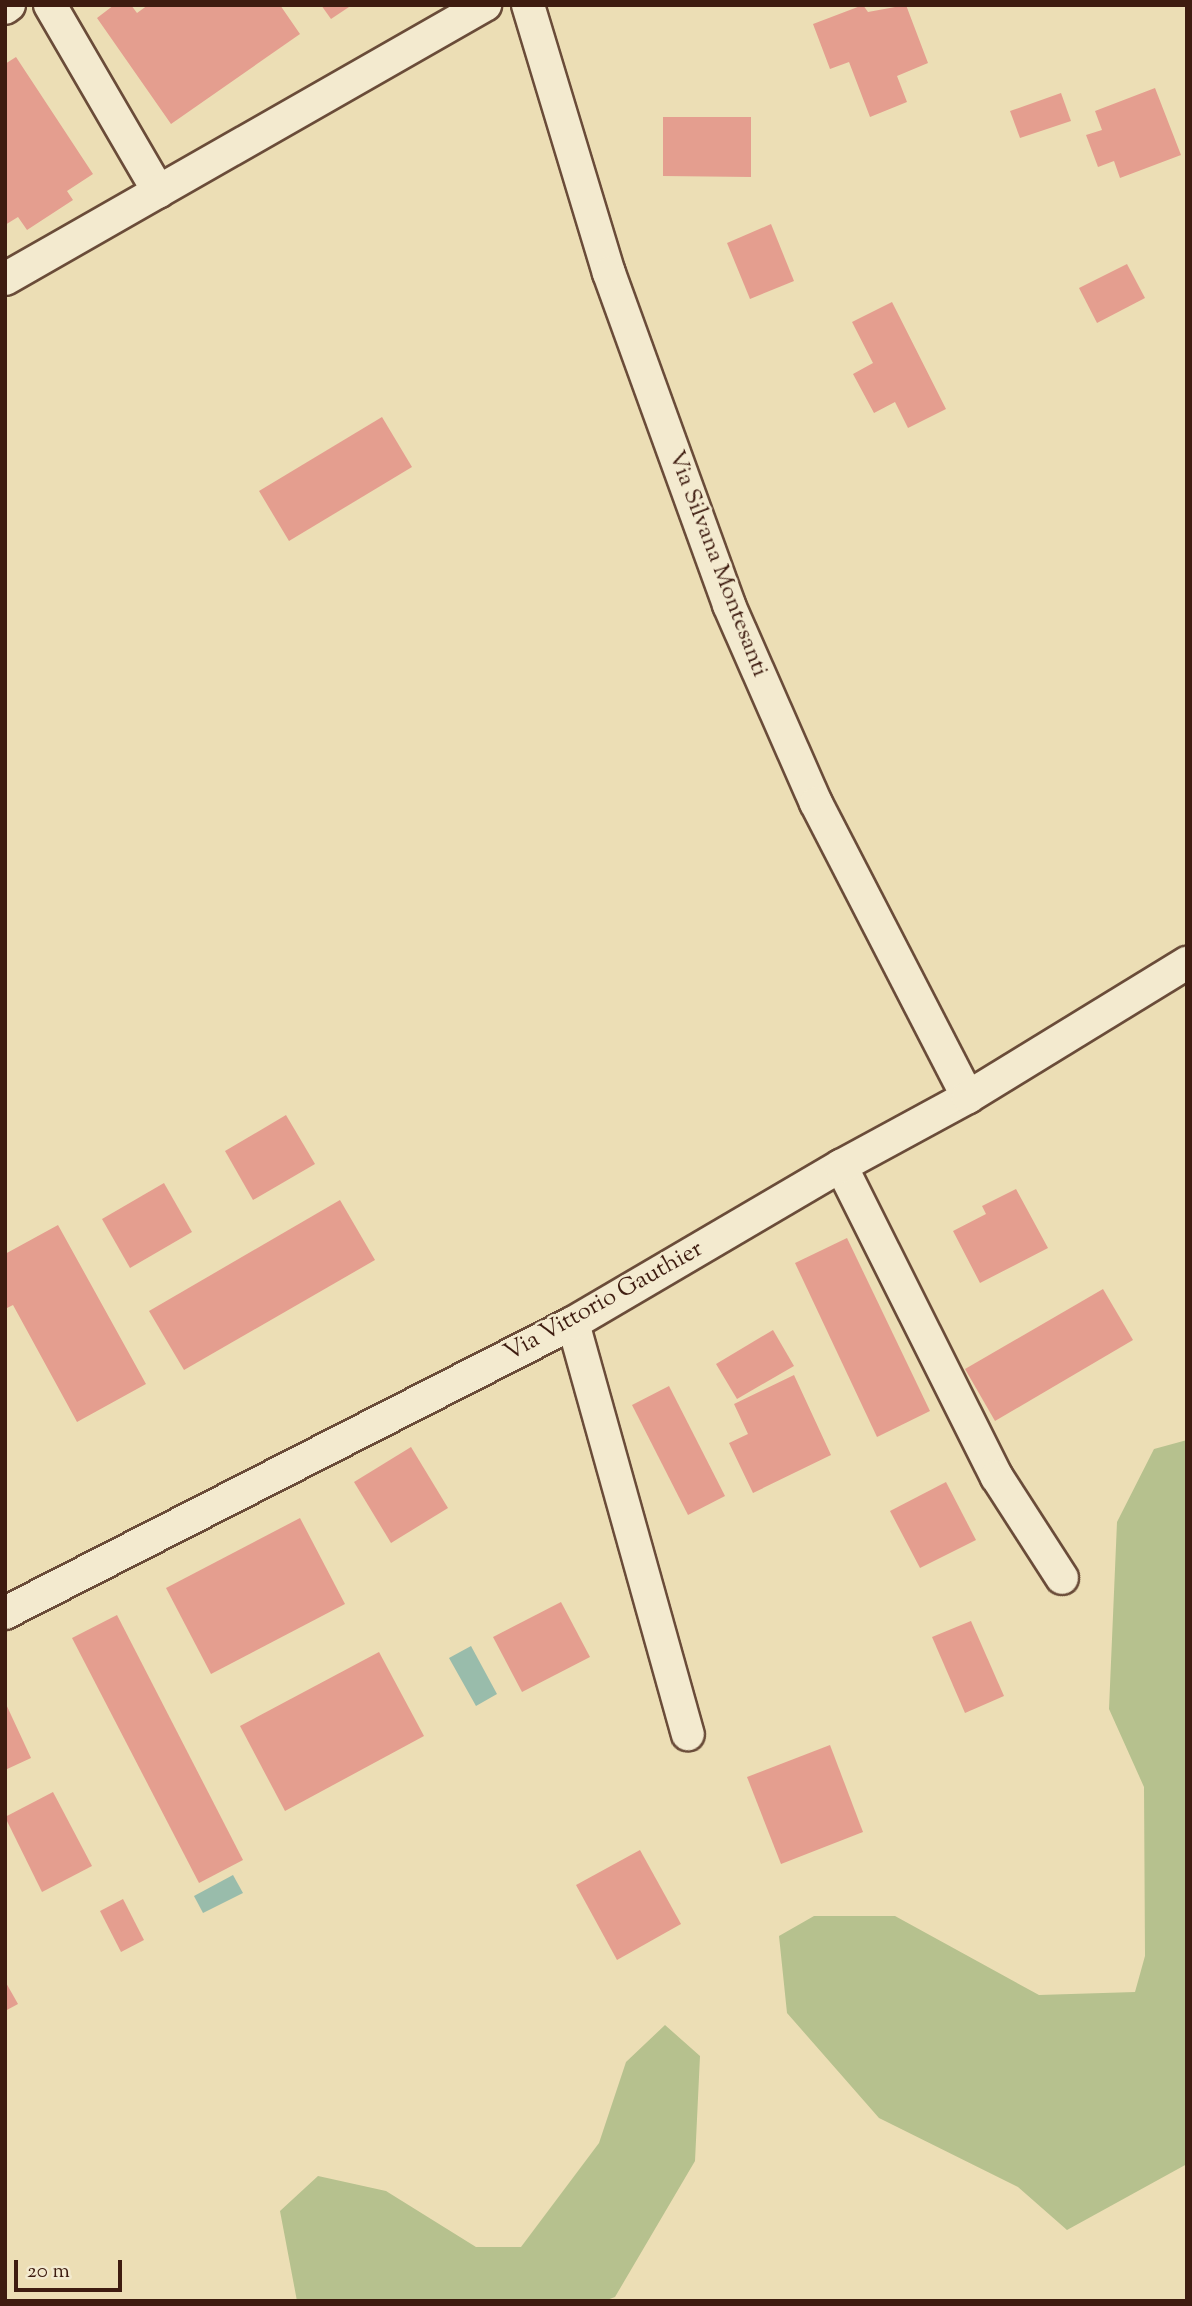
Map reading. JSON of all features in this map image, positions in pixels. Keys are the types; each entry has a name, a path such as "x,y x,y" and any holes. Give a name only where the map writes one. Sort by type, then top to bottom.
{"street":[{"path":"50,5 159,192"},
{"path":"5,279 485,5"},
{"name":"Via Silvana Montesanti","path":"528,5 609,273 729,605 816,803 968,1097"},
{"name":"Via Vittorio Gauthier","path":"5,1613 573,1323 841,1166 968,1097 1187,963"},
{"path":"841,1166 997,1477 1062,1578"},
{"path":"573,1323 688,1734"}],"green space":[{"path":"1187,1440 1187,2164 1067,2230 1018,2187 879,2118 787,2013 779,1936 814,1916 895,1916 1039,1995 1135,1992 1145,1956 1144,1787 1109,1709 1117,1522 1154,1449"},
{"path":"665,2025 700,2056 695,2161 615,2297 604,2301 297,2301 280,2211 318,2176 386,2191 476,2247 521,2247 599,2143 626,2062"}],"shaded area":[{"path":"471,1646 497,1694 476,1706 449,1658"},
{"path":"233,1875 243,1893 203,1913 194,1896"}],"building":[{"path":"114,5 131,5 137,13 148,5 280,5 300,34 171,124 97,18"},
{"path":"321,5 352,5 331,19"},
{"path":"863,5 868,12 906,5 928,63 897,76 907,102 870,117 849,62 830,69 813,24"},
{"path":"16,57 93,174 67,191 73,200 27,230 18,217 5,225 5,64"},
{"path":"1155,88 1181,155 1120,178 1114,161 1098,167 1086,135 1102,130 1095,111"},
{"path":"1061,93 1071,121 1020,138 1010,111"},
{"path":"663,117 751,117 751,177 663,176"},
{"path":"771,224 794,281 750,299 727,243"},
{"path":"1127,264 1145,298 1097,323 1079,288"},
{"path":"892,302 946,409 908,428 895,402 874,413 853,374 873,363 852,322"},
{"path":"382,417 412,467 289,541 259,491"},
{"path":"286,1115 315,1164 253,1200 225,1151"},
{"path":"164,1183 192,1232 130,1268 102,1219"},
{"path":"1016,1189 1048,1248 980,1283 953,1231 986,1214 982,1206"},
{"path":"340,1200 375,1260 184,1370 149,1311"},
{"path":"58,1225 146,1384 77,1422 13,1305 5,1309 5,1254"},
{"path":"847,1238 930,1411 877,1437 795,1263"},
{"path":"1103,1289 1133,1340 995,1421 965,1369"},
{"path":"773,1330 794,1366 737,1399 716,1364"},
{"path":"794,1375 831,1455 753,1493 729,1443 748,1434 734,1404"},
{"path":"669,1386 725,1496 688,1515 632,1405"},
{"path":"411,1447 448,1508 391,1543 354,1482"},
{"path":"946,1482 976,1540 920,1568 890,1511"},
{"path":"300,1518 345,1604 211,1674 166,1588"},
{"path":"561,1602 590,1657 522,1692 493,1637"},
{"path":"117,1615 243,1860 199,1883 72,1638"},
{"path":"971,1621 1004,1696 965,1713 932,1637"},
{"path":"379,1652 424,1736 285,1811 240,1726"},
{"path":"5,1702 31,1758 5,1770"},
{"path":"830,1745 863,1832 781,1864 747,1777"},
{"path":"53,1792 92,1866 42,1892 5,1817"},
{"path":"640,1850 681,1924 617,1960 576,1885"},
{"path":"123,1899 144,1940 121,1952 100,1911"},
{"path":"5,1981 18,2004 5,2011"}]}
